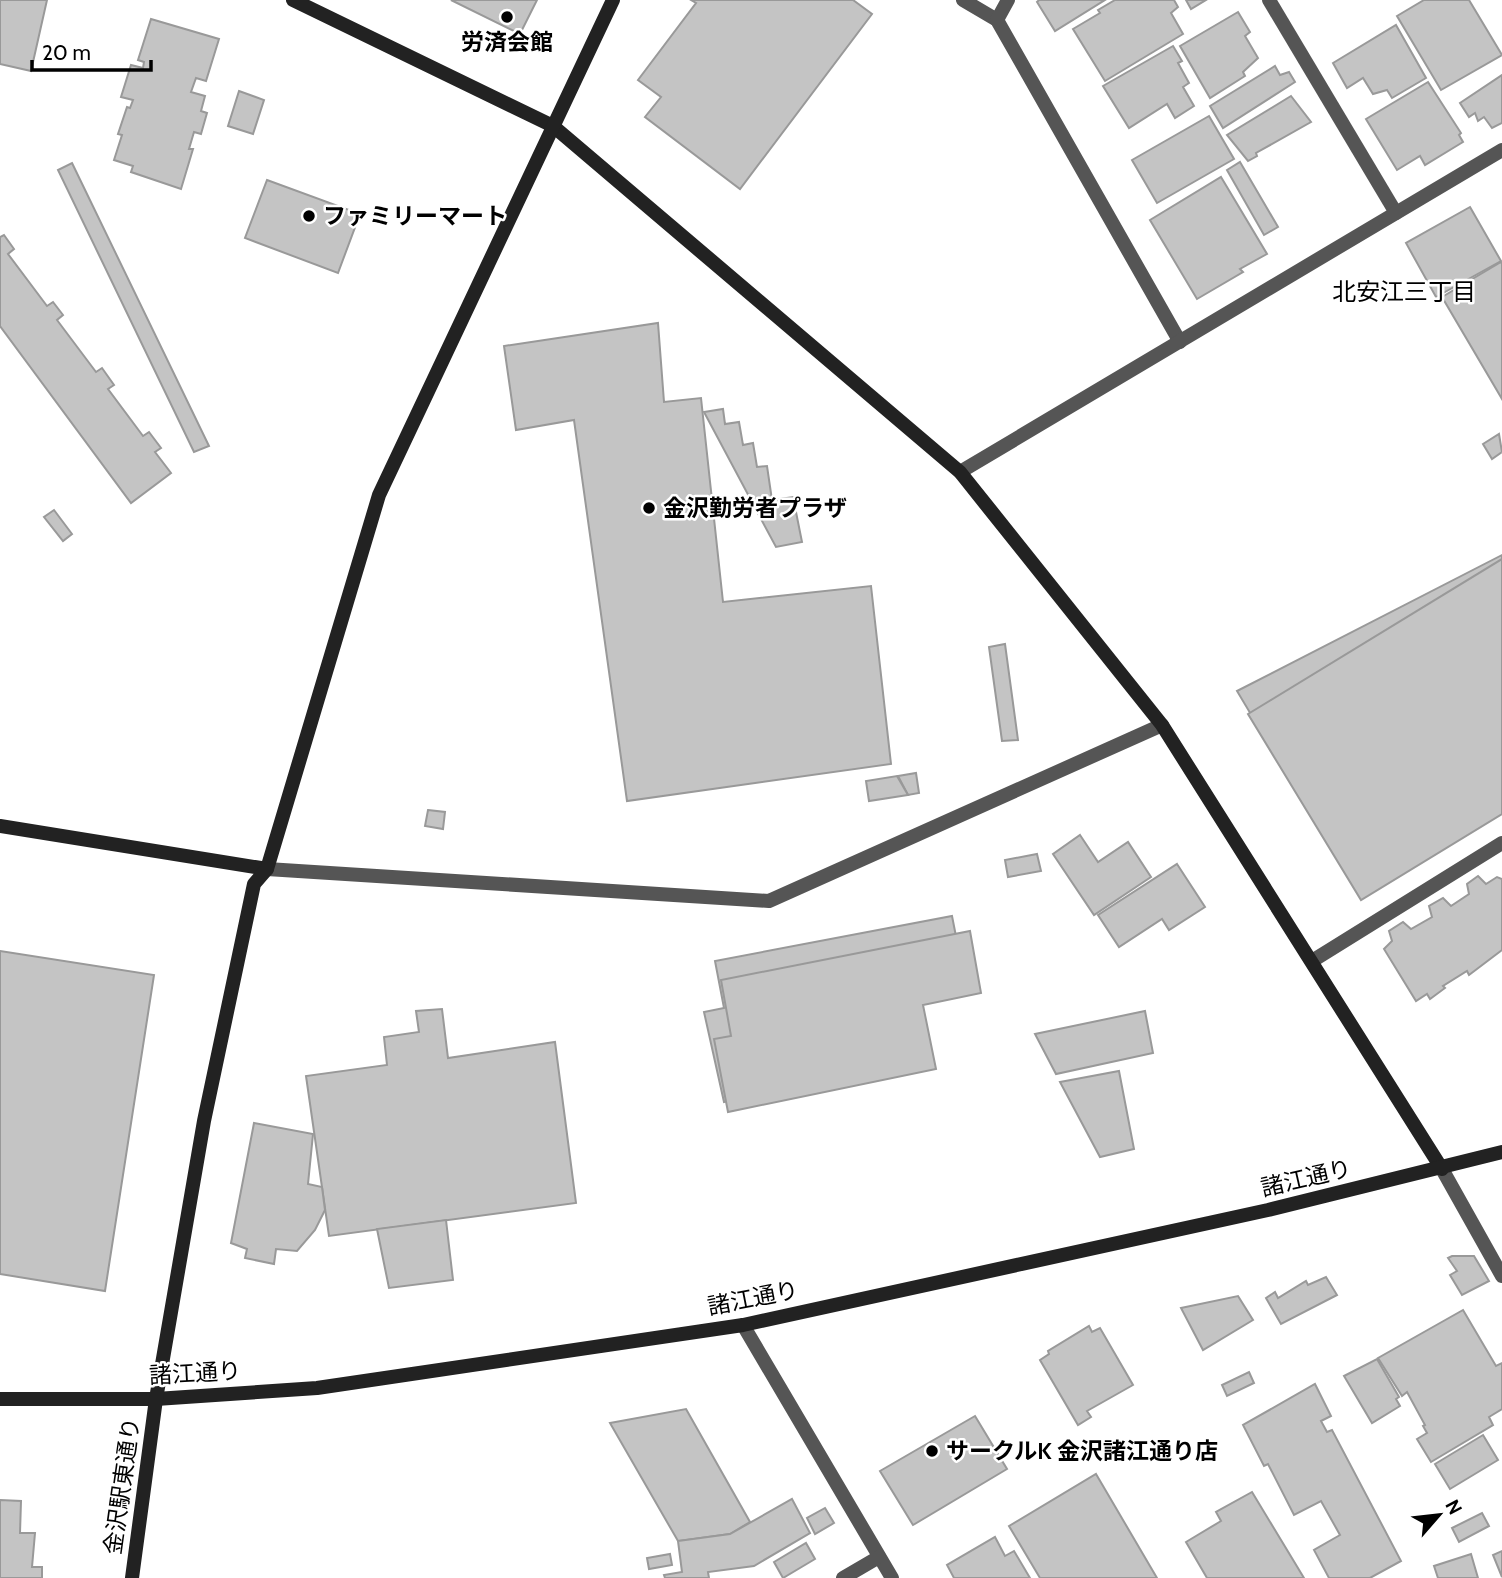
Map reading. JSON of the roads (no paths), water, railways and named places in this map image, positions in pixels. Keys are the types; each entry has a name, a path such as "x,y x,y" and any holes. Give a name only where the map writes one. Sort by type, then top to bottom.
{"street":[{"path":"293,0 553,126 960,472 1162,725 1442,1169 1502,1276"},
{"name":"金沢駅東通り","path":"132,1578 156,1399 204,1121 254,884 267,869 379,495 613,0"},
{"path":"963,0 997,20 1180,342"},
{"path":"997,20 1008,0"},
{"path":"1269,0 1396,213"},
{"path":"960,472 1502,150"},
{"path":"0,826 267,869 769,901 1162,725"},
{"path":"1312,961 1502,843"},
{"name":"諸江通り","path":"0,1399 156,1399 317,1388 743,1325 1442,1169 1502,1152"},
{"path":"743,1325 892,1578"},
{"path":"843,1578 880,1557"}],"place":[{"name":"労済会館","path":"507,17"},
{"name":"ファミリーマート","path":"309,216"},
{"name":"金沢勤労者プラザ","path":"649,508"},
{"name":"サークルK 金沢諸江通り店","path":"932,1451"}],"district":[{"name":"北安江三丁目","path":"1404,292"}]}
